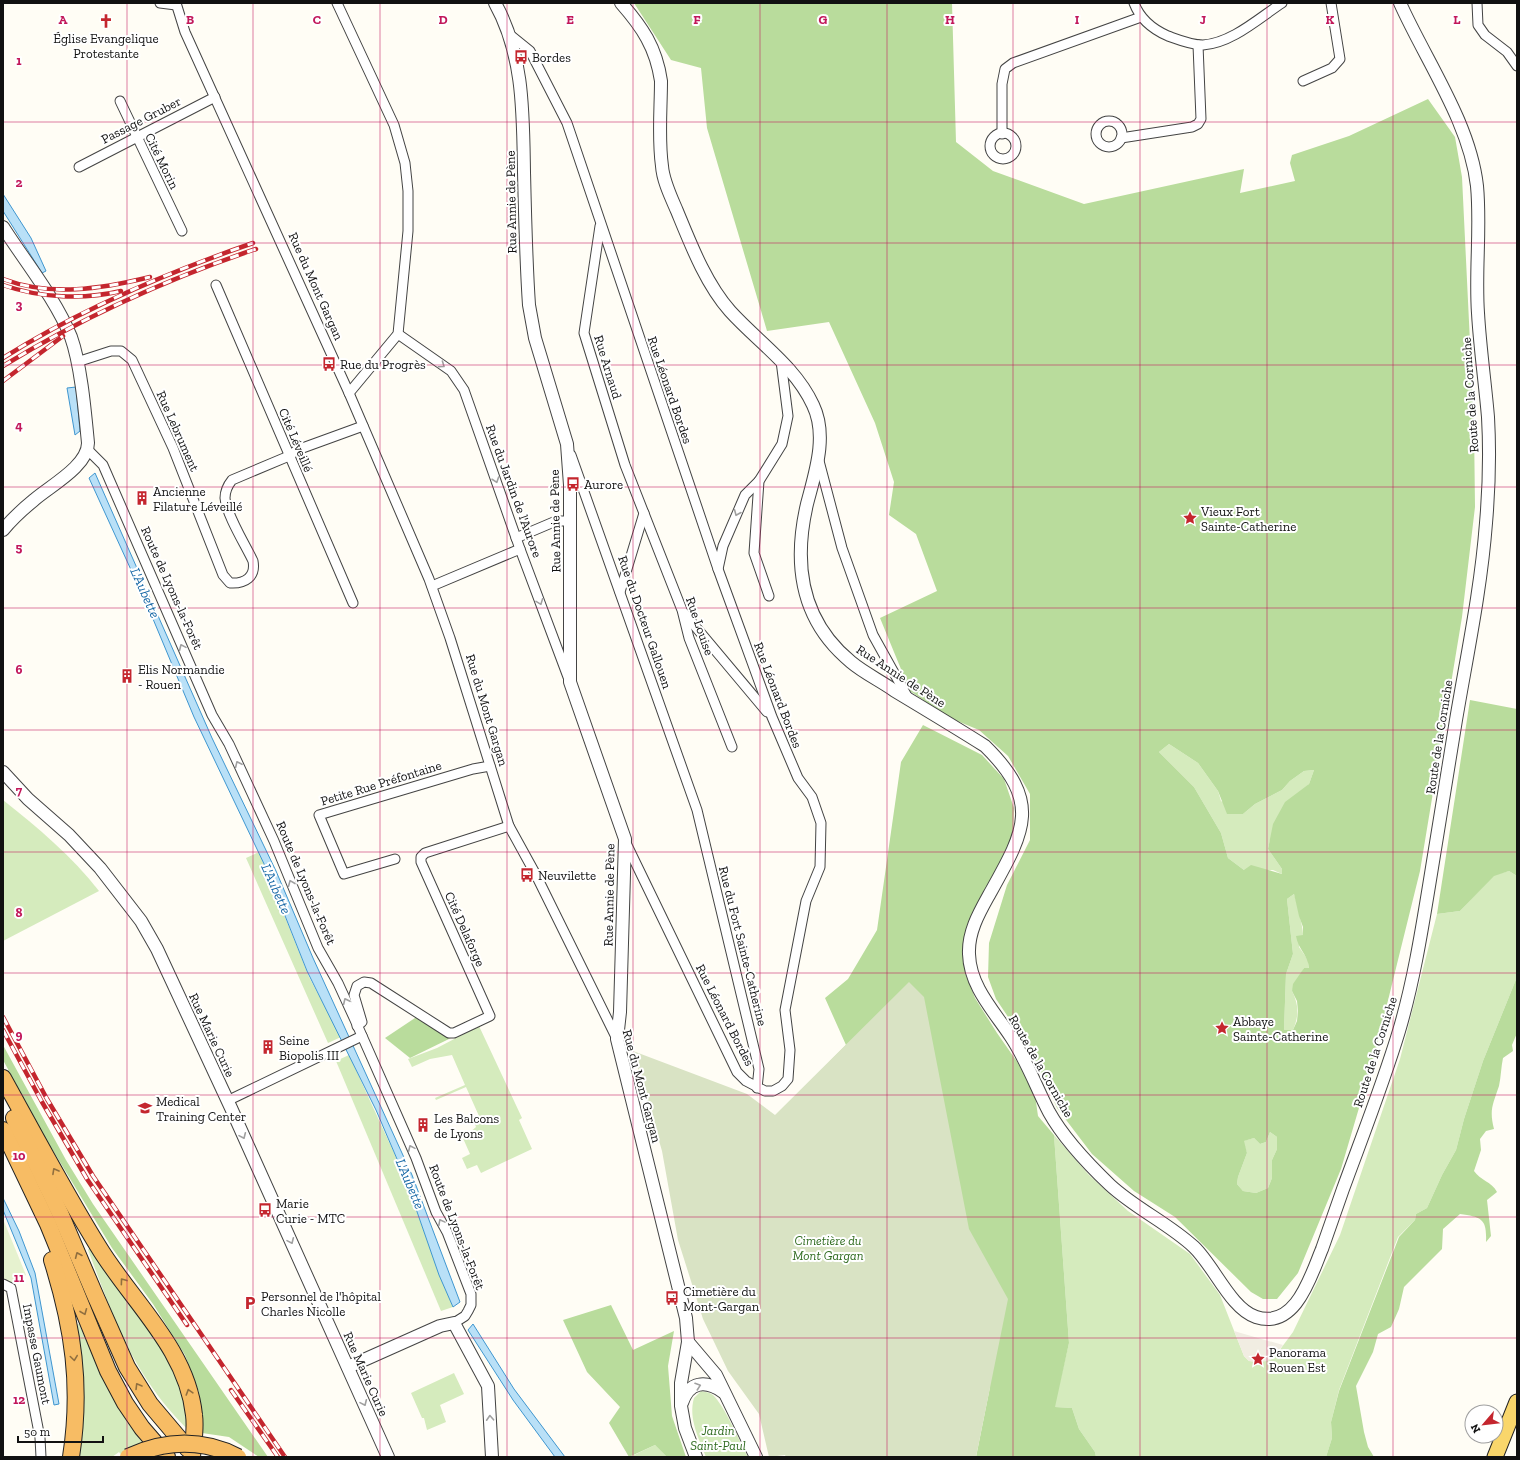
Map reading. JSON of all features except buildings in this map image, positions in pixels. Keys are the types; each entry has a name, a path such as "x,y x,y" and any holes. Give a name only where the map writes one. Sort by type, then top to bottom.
{"highway":[{"path":"3,1078 100,1250 168,1345 180,1365 192,1399 194,1415 192,1454"},
{"path":"3,1098 60,1213 94,1296 127,1367 150,1404 192,1454"},
{"path":"3,1130 48,1224 108,1371 125,1404 142,1428 167,1457"},
{"path":"48,1224 50,1251 69,1326 75,1365 77,1408 70,1457"},
{"path":"128,1457 152,1447 176,1442 208,1445 238,1457"}],"main road":[{"path":"1496,1457 1517,1402"}],"street":[{"name":"Rue du Mont Gargan","path":"160,3 176,4 185,32 349,393 432,586 450,638 509,826 536,875 617,1039 686,1318 688,1342 681,1383 681,1406 685,1428 696,1457"},
{"path":"337,3 394,125 405,163 408,191 408,231 398,334 349,393"},
{"name":"Rue Annie de Pène","path":"495,3 509,34 516,58 523,102 529,306 535,338 567,444 570,485 570,682 625,839 620,1012 617,1039"},
{"name":"Rue Annie de Pène","path":"621,3 640,25 652,46 659,67 662,167 667,186 698,258 719,297 740,321 801,383 814,407 819,432 818,458 803,522 800,542 801,571 807,598 814,616 825,634 838,650 852,663 949,724"},
{"path":"1134,3 1141,17 1156,31 1183,42 1198,44 1222,40 1233,35 1282,3"},
{"path":"1303,81 1332,68 1340,59 1331,3"},
{"name":"Route de la Corniche","path":"949,724 985,746 1000,761 1014,780 1020,794 1022,807 1020,829 1013,851 978,914 971,933 969,954 973,975 982,995 1012,1037 1057,1124 1091,1165 1125,1198 1193,1246 1230,1294 1246,1312 1256,1317 1268,1319 1287,1312 1297,1302 1306,1288 1330,1228 1399,1030 1418,953 1486,527 1488,424 1477,310 1477,190 1474,165 1464,133 1400,3"},
{"path":"1477,3 1478,25 1485,35 1507,52 1517,66"},
{"path":"1002,134 1002,84 1005,69 1013,63 1141,17"},
{"name":"Rue Léonard Bordes","path":"509,34 530,51 567,123 718,569 772,717 798,778 812,797 822,823 820,867 806,901 785,1010 790,1050 788,1079 782,1086 773,1091 765,1091 746,1081 737,1072 625,839"},
{"path":"1121,138 1192,127 1198,124 1201,119 1198,44"},
{"name":"Passage Gruber","path":"79,167 215,97"},
{"name":"Cité Morin","path":"120,101 136,138 182,231"},
{"name":"Rue Arnaud","path":"600,224 584,332 625,465 644,513"},
{"path":"3,228 62,317 70,337 77,362 88,450 78,464 32,501 3,530"},
{"name":"Cité Léveillé","path":"216,285 353,604"},
{"name":"Rue du Jardin de l'Aurore","path":"398,334 451,371 464,390 516,538 570,682"},
{"name":"Rue Lebrument","path":"77,362 111,351 121,351 132,360 173,448 224,575 230,583 238,583 250,578 255,570 254,561 228,509 225,497 228,486 232,480 289,456 296,450 363,426"},
{"path":"718,569 723,546 745,495 759,481 782,444 788,416 781,361"},
{"name":"Rue du Docteur Gallouen","path":"567,444 697,810"},
{"name":"Route de Lyons-la-Forêt","path":"88,450 103,465 212,715 229,744 274,841 318,948 338,982 416,1158 436,1212 450,1239 470,1294 471,1305 465,1316 454,1323"},
{"path":"818,458 842,548 870,627 908,698"},
{"path":"759,481 754,553 769,596"},
{"path":"620,592 644,513"},
{"name":"Rue Louise","path":"644,513 682,610 689,638 732,747"},
{"path":"516,538 556,520 570,521"},
{"path":"432,586 520,549"},
{"path":"682,610 772,717"},
{"name":"Petite Rue Préfontaine","path":"395,858 344,874 319,816 473,769 490,766"},
{"name":"Rue Marie Curie","path":"3,772 28,799 86,852 141,921 156,949 227,1101 388,1457"},
{"name":"Rue du Fort Sainte-Catherine","path":"697,810 759,1069 757,1088"},
{"name":"Cité Delaforge","path":"357,1026 362,1022 354,995 357,986 364,982 371,983 448,1033 454,1033 490,1016 421,862 421,857 425,853 509,826"},
{"path":"227,1101 362,1036"},
{"name":"Impasse Gaumont","path":"3,1284 11,1288 40,1438 41,1457"},
{"path":"348,1367 440,1326 454,1323 488,1386 492,1457"},
{"path":"688,1342 714,1371 756,1457"},
{"path":"681,1406 685,1394 689,1390 701,1384 708,1384 723,1392"}],"green space":[{"path":"634,3 952,3 956,142 993,171 1084,204 1244,169 1240,193 1295,181 1290,163 1292,155 1349,136 1428,99 1455,137 1462,177 1474,425 1475,507 1462,617 1420,871 1374,1057 1341,1169 1298,1273 1277,1299 1263,1299 1251,1292 1175,1217 1134,1191 1092,1154 1057,1108 1029,1048 996,999 988,977 989,943 1007,885 1030,840 1030,794 1008,756 979,730 950,718 910,691 880,618 937,591 916,534 889,515 894,482 875,423 829,322 767,331 707,128 701,68 671,60","holes":["1169,744 1198,763 1218,791 1227,814 1243,814 1255,804 1282,790 1290,781 1304,771 1314,770 1309,784 1285,802 1273,824 1268,849 1282,869 1282,874 1251,865 1244,870 1228,858 1221,833 1194,787 1159,752","1294,894 1303,927 1303,935 1296,936 1297,941 1307,959 1309,968 1304,968 1293,984 1292,991 1297,1001 1298,1011 1297,1021 1293,1030 1284,1030 1286,974 1293,954 1287,899","1270,1132 1277,1137 1277,1149 1272,1160 1272,1178 1268,1188 1256,1193 1243,1191 1237,1184 1247,1153 1244,1141 1254,1138 1260,1144 1266,1142"]},
{"path":"1470,700 1517,709 1517,876 1509,871 1494,876 1460,911 1437,914"},
{"path":"923,725 982,755 1004,779 1014,808 1013,836 966,955 965,973 975,998 1018,1063 1035,1095 1038,1116 1054,1135 1069,1343 1055,1407 1072,1408 1079,1429 1095,1452 1096,1457 976,1457 990,1387 830,1061 846,1045 825,998 848,979 877,930 901,762"},
{"path":"1169,744 1198,763 1218,791 1221,801 1243,814 1255,804 1282,790 1290,781 1304,771 1314,770 1309,784 1270,840 1268,849 1282,869 1282,874 1273,870 1244,870 1228,858 1221,833 1194,787 1159,752"},
{"path":"3,800 66,854 99,891 3,941"},
{"path":"259,852 309,977 341,1037 328,1043 246,858"},
{"path":"1509,871 1517,876 1517,977 1483,1061 1464,1119 1456,1150 1442,1175 1427,1208 1416,1214 1415,1220 1398,1237 1339,1390 1331,1422 1332,1438 1326,1457 1096,1457 1095,1452 1079,1429 1072,1408 1054,1407 1069,1343 1054,1135 1089,1175 1128,1211 1190,1254 1220,1295 1244,1356 1249,1361 1276,1355 1293,1332 1340,1235 1400,1059 1437,914 1460,911 1494,875"},
{"path":"1294,894 1303,932 1299,947 1308,960 1309,969 1304,968 1292,991 1297,1006 1296,1020 1293,1030 1284,1030 1286,974 1293,954 1287,899"},
{"path":"1517,977 1517,1033 1512,1045 1513,1051 1503,1058 1499,1086 1492,1107 1494,1129 1486,1131 1480,1139 1481,1150 1474,1171 1497,1192 1487,1200 1491,1236 1486,1242 1485,1228 1482,1220 1473,1216 1460,1214 1443,1229 1442,1249 1404,1287 1399,1309 1391,1327 1378,1334 1373,1352 1356,1386 1364,1432 1368,1447 1374,1457 1326,1457 1332,1438 1331,1422 1339,1391 1399,1237 1415,1220 1416,1214 1427,1208 1442,1175 1456,1150 1464,1119 1483,1061"},
{"name":"Cimetière du Mont Gargan","path":"909,982 924,997 969,1229 1008,1299 976,1457 786,1457 785,1455 769,1457 759,1414 728,1371 703,1319 678,1240 662,1151 633,1051 747,1094 775,1115"},
{"path":"418,1016 451,1038 410,1058 385,1038"},
{"path":"479,1026 522,1118 519,1120 532,1149 481,1173 477,1165 467,1169 462,1158 470,1154 462,1136 469,1133 476,1127 473,1119 479,1116 466,1087 436,1100 435,1098 465,1085 452,1055 430,1059 412,1067 408,1059 437,1048"},
{"path":"3,1045 66,1160 93,1204 268,1457 259,1457 229,1437 202,1433 199,1392 185,1355 153,1304 112,1248 46,1139 3,1060"},
{"path":"349,1055 395,1155 453,1307 441,1311 336,1061"},
{"path":"1270,1132 1277,1137 1277,1149 1272,1160 1272,1178 1268,1188 1256,1193 1243,1191 1237,1184 1247,1153 1243,1141 1254,1138 1260,1144 1266,1142"},
{"path":"3,1219 26,1275 3,1287"},
{"path":"90,1247 131,1303 178,1375 192,1434 157,1394 137,1365 114,1316 88,1250"},
{"path":"611,1305 633,1350 674,1331 668,1366 672,1416 686,1457 667,1457 655,1445 629,1457 609,1423 620,1407 587,1372 563,1320"},
{"path":"79,1324 103,1377 121,1410 142,1442 154,1457 123,1457 119,1452 112,1457 77,1457 83,1408 80,1358 75,1325"},
{"path":"454,1373 464,1394 440,1405 446,1422 427,1430 424,1418 422,1418 411,1393"},
{"name":"Jardin Saint-Paul","path":"701,1391 712,1394 717,1400 727,1415 748,1457 706,1457 695,1428 692,1413 694,1398"},
{"path":"655,1445 667,1457 630,1457"}],"shaded area":[{"path":"1234,1331 1283,1345 1271,1360 1257,1363 1249,1361 1244,1356"}],"water":[{"path":"3,194 31,238 46,271 42,273 3,211"},
{"path":"76,387 80,431 75,435 67,388"},
{"name":"L'Aubette","path":"95,473 212,738 276,871 313,958 412,1175 460,1302 453,1307 439,1275 406,1180 376,1110 307,971 266,868 194,717 148,607 89,478"},
{"path":"3,1198 19,1231 35,1273 59,1404 54,1405 31,1278 3,1210"},
{"path":"473,1324 514,1389 565,1457 555,1457 513,1400 468,1330"}],"railway":[{"path":"3,358 93,308 125,293 188,267 253,243"},
{"path":"3,366 64,331 126,300 190,273 256,249"},
{"path":"3,279 21,285 39,288 76,289 95,288 150,277"},
{"path":"3,285 32,293 62,296 92,296 121,291"},
{"path":"3,381 63,336"},
{"path":"3,1017 47,1099 93,1176 285,1457"},
{"path":"3,1030 42,1102 87,1179 187,1325"},
{"path":"231,1390 278,1457"}],"place":[{"name":"Église Evangelique Protestante","path":"106,21"},
{"name":"Bordes","path":"521,57"},
{"name":"Rue du Progrès","path":"329,364"},
{"name":"Aurore","path":"573,484"},
{"name":"Ancienne Filature Léveillé","path":"142,498"},
{"name":"Vieux Fort Sainte-Catherine","path":"1190,518"},
{"name":"Elis Normandie - Rouen","path":"127,676"},
{"name":"Neuvilette","path":"527,875"},
{"name":"Abbaye Sainte-Catherine","path":"1222,1028"},
{"name":"Seine Biopolis III","path":"268,1047"},
{"name":"Medical Training Center","path":"145,1108"},
{"name":"Les Balcons de Lyons","path":"423,1125"},
{"name":"Marie Curie - MTC","path":"265,1210"},
{"name":"Cimetière du Mont-Gargan","path":"672,1298"},
{"name":"Personnel de l'hôpital Charles Nicolle","path":"250,1303"},
{"name":"Panorama Rouen Est","path":"1258,1359"}]}
